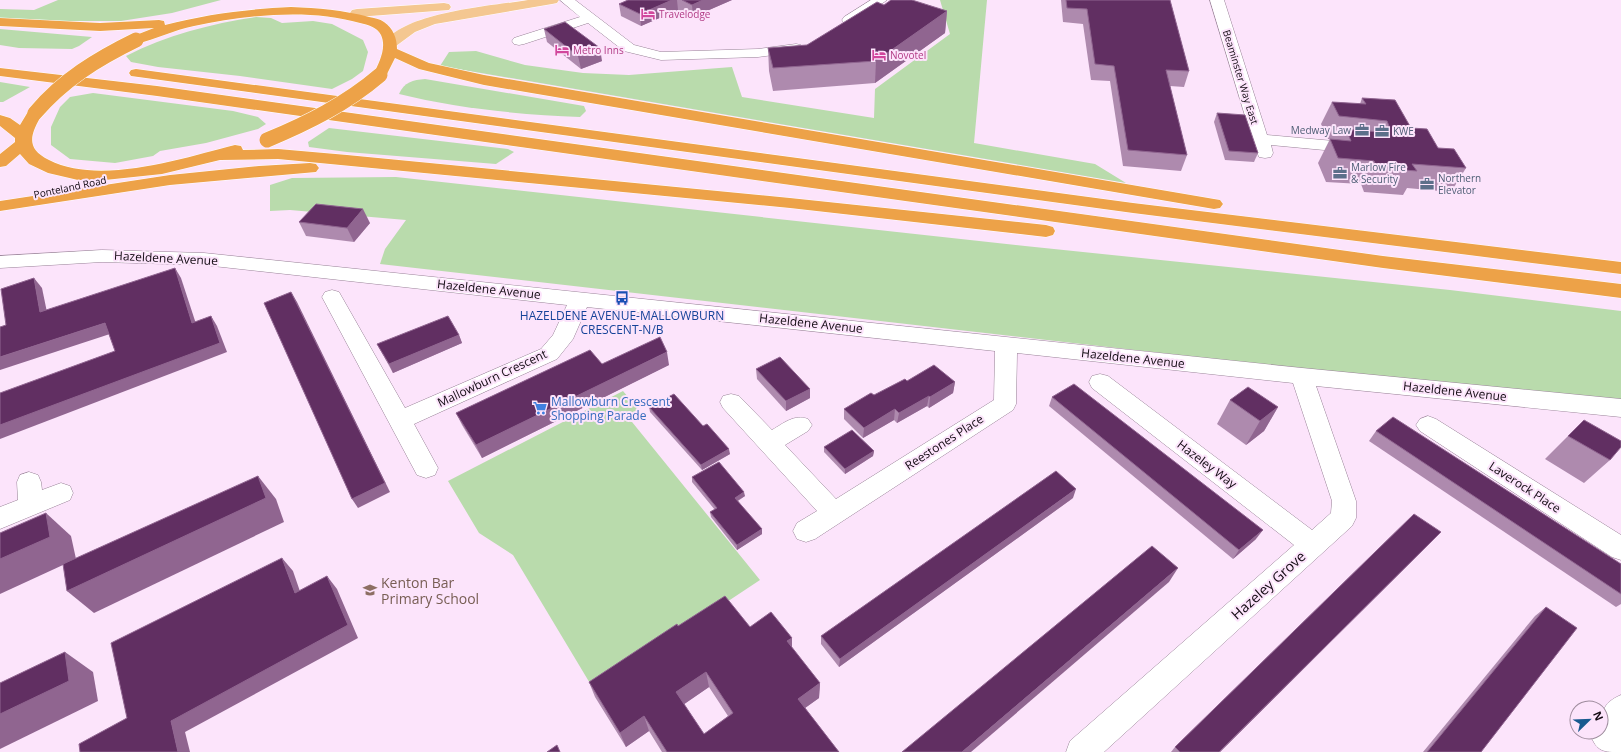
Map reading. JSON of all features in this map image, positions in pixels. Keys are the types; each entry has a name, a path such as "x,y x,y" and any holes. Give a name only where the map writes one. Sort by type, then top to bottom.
{"highway":[{"path":"0,162 23,140 35,113 56,90 83,68 136,40 246,0"},
{"path":"0,22 100,27 188,20 254,6 284,4 336,4 357,13 380,26 387,34 391,47 388,62 380,74 363,90 335,109 292,130 267,140 221,155 181,165 110,175 83,175 59,171 41,165 29,156 23,140 4,121 0,120"},
{"path":"391,47 424,66 484,80 1272,214 1375,239"},
{"path":"0,57 183,79 1133,208 1375,239 1621,268"},
{"path":"0,72 157,91 1383,262 1621,291"},
{"path":"221,155 278,154 884,213 1299,260 1383,262"},
{"path":"0,206 170,180 259,171 328,167 405,166"},
{"name":"Ponteland Road","path":"0,202 139,172"}],"main road":[{"path":"357,13 442,7 488,0"},
{"path":"391,47 402,34 417,25 432,20 552,0"}],"street":[{"path":"567,0 629,48 661,56 758,53 804,47 811,43"},
{"path":"836,28 880,0"},
{"name":"Beaminster Way East","path":"1217,0 1262,146 1367,149"},
{"path":"519,41 590,18"},
{"name":"Hazeldene Avenue","path":"0,262 106,255 191,258 1302,376 1621,408"},
{"path":"332,297 426,468"},
{"name":"Mallowburn Crescent","path":"400,420 549,354 562,339 580,299"},
{"name":"Reestones Place","path":"806,531 1005,404 1006,344"},
{"name":"Hazeley Grove","path":"1081,752 1343,518 1344,502 1302,376"},
{"name":"Hazeley Way","path":"1100,382 1313,545"},
{"path":"731,402 834,513"},
{"path":"769,443 800,425"},
{"name":"Laverock Place","path":"1428,425 1621,549"},
{"path":"0,518 30,494 61,493"},
{"path":"1621,710 1605,734 1621,746"}],"green space":[{"path":"58,0 221,0 172,13 121,21 60,21 0,18 0,9 34,10"},
{"path":"940,0 987,0 974,143 1095,164 1126,183 440,66 449,52 476,51 525,65 583,73 629,75 732,67 742,97 874,118 875,89 950,34"},
{"path":"256,17 271,18 282,23 313,21 332,24 363,40 368,52 363,71 352,79 332,89 240,76 158,67 131,62 126,56 157,42 189,31"},
{"path":"0,29 92,37 72,49 19,48 0,45"},
{"path":"425,79 584,106 586,111 580,117 512,113 466,107 399,94 403,87 409,82"},
{"path":"0,82 30,87 3,102 0,102"},
{"path":"93,93 233,111 258,117 266,124 258,129 206,143 160,151 153,156 115,163 70,159 51,145 51,127 60,107 70,97"},
{"path":"329,128 508,149 514,152 496,164 347,152 309,147 308,142"},
{"path":"396,177 1025,246 1450,290 1621,311 1621,400 1249,363 380,264 385,249 406,220 290,210 270,211 270,185 292,178"},
{"path":"623,391 640,411 628,417 760,580 594,690 513,555 479,533 448,481"}],"building":[{"path":"628,0 672,0 640,14 619,4"},
{"path":"682,0 703,0 692,5"},
{"path":"891,0 912,0 947,11 876,61 773,68 768,48 807,45 877,2 884,5"},
{"path":"1066,0 1170,0 1189,71 1166,70 1187,155 1128,150 1114,66 1095,64 1087,9 1067,8"},
{"path":"565,22 600,48 578,56 544,29"},
{"path":"1362,98 1395,100 1411,128 1427,129 1438,148 1454,149 1466,168 1412,164 1417,171 1377,168 1374,161 1338,158 1330,139 1351,141 1346,129 1379,132 1386,131 1389,126 1387,121 1339,116 1332,102 1366,104"},
{"path":"1217,113 1245,115 1258,153 1229,151"},
{"path":"316,204 363,209 347,228 299,222"},
{"path":"175,268 192,323 211,316 220,343 0,425 0,393 115,351 105,323 0,357 0,327 6,325 1,289 34,278 40,312"},
{"path":"291,292 385,483 352,499 264,303"},
{"path":"448,316 459,335 389,364 377,344"},
{"path":"660,337 667,352 476,445 456,413 590,350 602,364"},
{"path":"780,357 810,389 786,401 756,369"},
{"path":"934,365 955,382 899,413 895,409 864,428 844,409 871,393 874,395 905,379 907,381"},
{"path":"1074,384 1263,530 1239,550 1052,397"},
{"path":"1248,387 1278,407 1260,421 1230,400"},
{"path":"674,394 703,426 707,424 729,449 701,465 649,407"},
{"path":"1393,417 1621,564 1621,594 1376,431"},
{"path":"1584,420 1621,441 1621,447 1610,460 1568,436"},
{"path":"852,430 874,451 845,469 824,447"},
{"path":"719,462 744,492 735,498 762,529 737,545 710,512 717,508 692,477"},
{"path":"1056,471 1076,489 840,659 821,636"},
{"path":"258,476 266,498 67,591 63,564"},
{"path":"46,513 50,537 0,559 0,533"},
{"path":"1414,514 1441,532 1219,752 1180,752 1175,747"},
{"path":"1152,546 1178,568 962,752 902,752"},
{"path":"282,558 295,593 327,576 348,625 171,721 178,752 80,752 79,744 127,718 111,643"},
{"path":"725,596 750,627 771,612 792,638 787,641 820,683 798,699 839,752 667,752 644,716 620,733 589,682 677,624 678,626","holes":["706,672 733,713 704,734 676,692"]},
{"path":"1546,607 1577,628 1481,752 1427,752"},
{"path":"65,652 69,681 0,714 0,683"},
{"path":"557,745 560,752 547,752"}],"place":[{"name":"Travelodge","path":"648,14"},
{"name":"Metro Inns","path":"562,50"},
{"name":"Novotel","path":"879,55"},
{"name":"Medway Law","path":"1362,130"},
{"name":"KWE","path":"1382,131"},
{"name":"Marlow Fire & Security","path":"1340,173"},
{"name":"Northern Elevator","path":"1427,184"},
{"name":"HAZELDENE AVENUE-MALLOWBURN CRESCENT-N/B","path":"622,298"},
{"name":"Mallowburn Crescent Shopping Parade","path":"540,408"},
{"name":"Kenton Bar Primary School","path":"370,590"}]}
